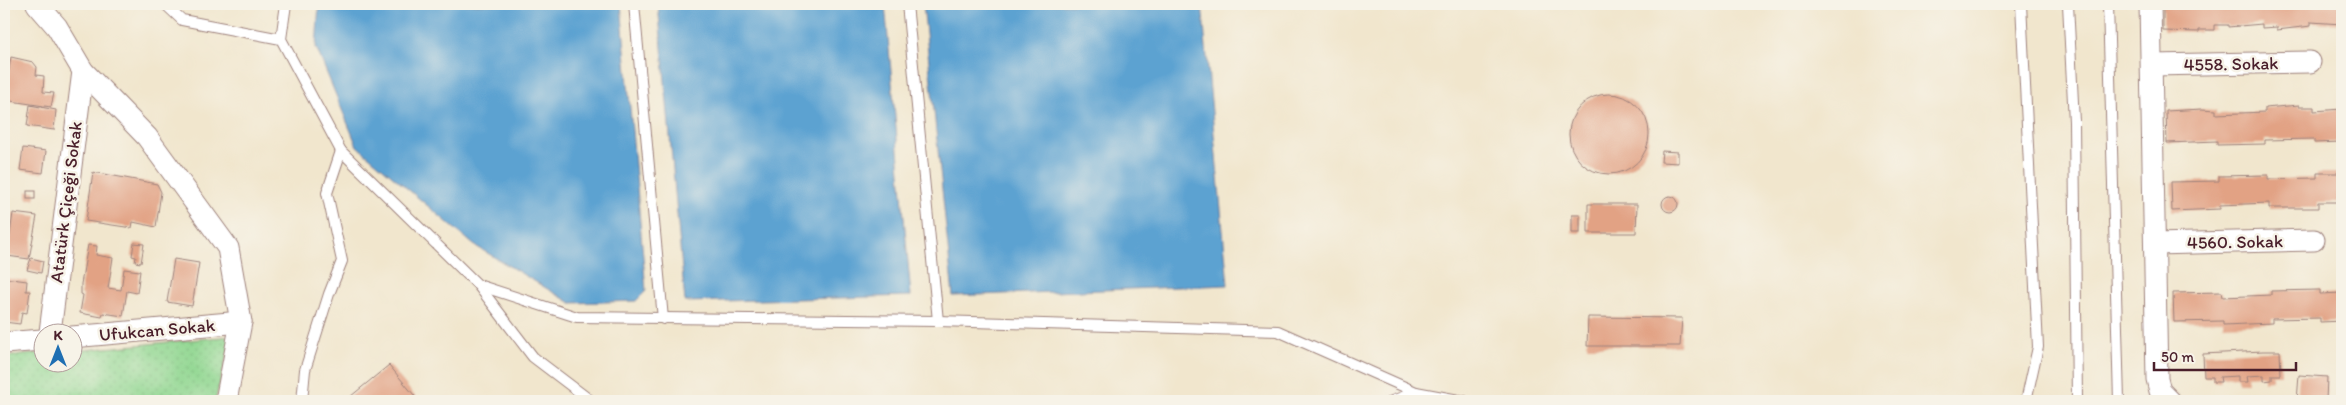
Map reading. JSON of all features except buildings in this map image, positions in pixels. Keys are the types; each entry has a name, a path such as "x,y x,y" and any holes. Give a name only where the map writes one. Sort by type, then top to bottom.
{"street":[{"path":"37,4 57,27 83,71 147,137 228,248 241,322 226,401"},
{"path":"2150,4 2153,65 2157,379 2160,390 2170,401"},
{"name":"4558. Sokak","path":"2153,65 2310,62"},
{"name":"Atatürk Çiçeği Sokak","path":"51,322 83,71"},
{"name":"4560. Sokak","path":"2155,244 2314,240"},
{"name":"Ufukcan Sokak","path":"82,336 241,322"},
{"path":"4,343 32,341"}],"lane":[{"path":"165,4 182,20 280,39"},
{"path":"286,4 280,39 341,151 478,285 533,357 590,401"},
{"path":"634,4 662,318"},
{"path":"907,4 938,321"},
{"path":"2021,4 2038,347 2026,401"},
{"path":"2068,4 2074,122 2077,401"},
{"path":"2108,4 2119,401"},
{"path":"302,401 305,370 329,294 342,261 327,193 341,151"},
{"path":"478,285 577,317 938,321 1278,331 1416,392 1464,401"},
{"path":"1392,401 1416,392"}],"green space":[{"path":"232,336 215,401 4,401 4,357 32,354 32,372 82,372 82,350"}],"water":[{"path":"319,4 621,4 646,291 636,301 571,303 474,245 357,146 316,47"},
{"path":"658,4 885,4 911,296 685,302"},
{"path":"923,4 1202,4 1228,285 953,296"}]}
